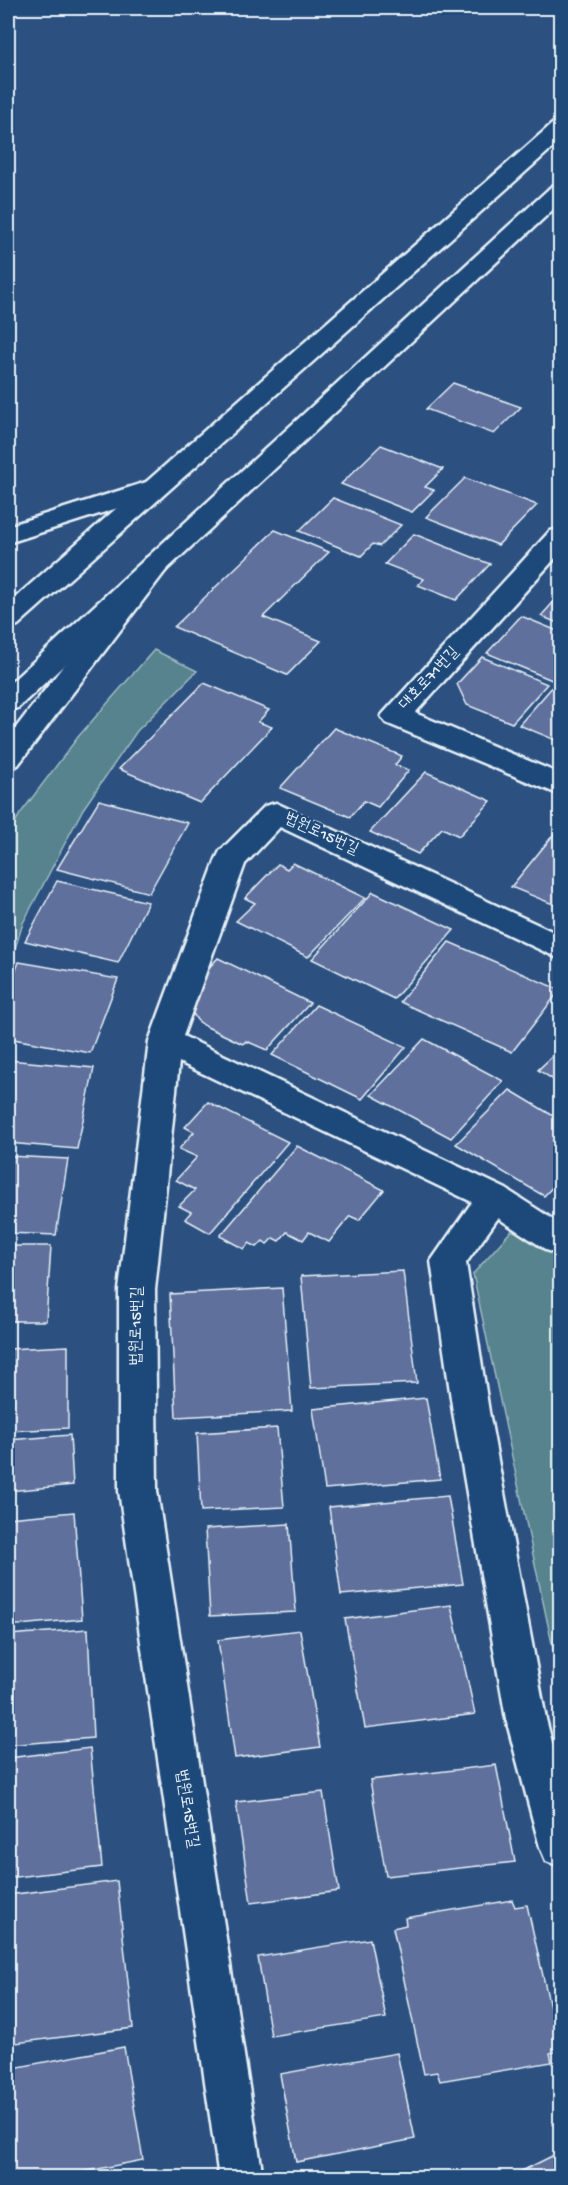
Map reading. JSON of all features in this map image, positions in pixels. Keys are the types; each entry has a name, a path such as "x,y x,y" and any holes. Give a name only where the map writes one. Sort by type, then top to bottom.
{"street":[{"path":"8,619 561,129"},
{"path":"8,701 561,191"},
{"path":"8,535 156,488"},
{"name":"대호로71번길","path":"561,537 396,716 561,785"},
{"path":"8,758 156,564"},
{"name":"법원로15번길","path":"241,2178 138,1491 137,1290 165,1041 231,859 276,813 561,948"},
{"path":"165,1041 494,1198 561,1241"},
{"path":"494,1198 448,1261 471,1412 526,1719 561,1847"}],"green space":[{"path":"154,650 197,671 137,731 83,809 23,923 8,971 8,836 20,814 78,737"},
{"path":"511,1231 527,1231 560,1256 560,1681 473,1274"}],"building":[{"path":"453,383 521,407 494,434 426,409"},
{"path":"381,445 443,469 425,487 434,490 412,512 341,484"},
{"path":"465,478 537,505 498,545 426,517"},
{"path":"333,498 401,525 380,546 373,544 361,556 299,531"},
{"path":"275,530 329,552 263,617 321,641 287,675 174,627"},
{"path":"414,534 490,564 456,600 418,585 424,579 385,564"},
{"path":"560,595 560,624 541,616"},
{"path":"521,616 560,632 560,670 552,680 487,653"},
{"path":"482,657 547,684 512,723 467,705 457,684"},
{"path":"204,683 269,710 258,722 272,727 200,803 119,769"},
{"path":"554,685 560,688 560,742 519,725"},
{"path":"334,728 402,756 395,765 409,770 378,807 364,801 350,817 280,788"},
{"path":"426,772 491,801 459,836 442,828 418,854 370,832"},
{"path":"99,800 188,823 149,893 57,869"},
{"path":"554,834 560,836 560,907 511,887"},
{"path":"293,863 365,898 308,957 236,921 255,903 245,898 278,864 287,869"},
{"path":"57,881 148,902 118,963 25,941"},
{"path":"373,892 454,930 394,999 312,959"},
{"path":"449,942 560,990 512,1052 400,1002"},
{"path":"218,958 310,1003 267,1050 246,1041 243,1044 205,1026 197,1020 189,1007 190,997 203,983 197,980"},
{"path":"19,962 118,979 90,1053 8,1038 8,991"},
{"path":"316,1005 406,1047 362,1099 272,1055"},
{"path":"424,1039 503,1081 451,1138 371,1095"},
{"path":"560,1049 560,1084 538,1070"},
{"path":"8,1060 94,1068 77,1149 8,1143"},
{"path":"510,1090 560,1120 560,1179 544,1196 456,1144"},
{"path":"208,1102 288,1142 210,1233 185,1219 191,1212 179,1206 195,1190 176,1180 197,1157 179,1149 194,1132 185,1127"},
{"path":"297,1146 384,1190 359,1220 350,1216 329,1242 309,1232 303,1240 287,1232 279,1241 273,1238 267,1244 263,1241 257,1247 249,1243 244,1249 220,1236"},
{"path":"8,1156 68,1159 56,1235 8,1233"},
{"path":"8,1246 51,1246 46,1321 8,1321"},
{"path":"403,1271 417,1383 311,1388 301,1276"},
{"path":"282,1288 292,1411 176,1417 170,1294"},
{"path":"68,1346 68,1428 8,1431 8,1349"},
{"path":"426,1398 440,1479 325,1489 313,1409"},
{"path":"277,1428 284,1507 201,1511 197,1433"},
{"path":"70,1435 73,1485 8,1491 8,1440"},
{"path":"448,1496 463,1584 341,1595 329,1507"},
{"path":"74,1512 82,1619 8,1626 8,1518"},
{"path":"289,1524 296,1612 210,1616 205,1529"},
{"path":"451,1605 475,1714 365,1728 345,1619"},
{"path":"88,1629 93,1738 8,1745 8,1635"},
{"path":"300,1630 320,1747 235,1758 218,1640"},
{"path":"90,1748 102,1867 8,1878 8,1758"},
{"path":"496,1765 515,1862 386,1876 370,1780"},
{"path":"323,1792 339,1891 251,1903 236,1802"},
{"path":"117,1881 133,2028 8,2044 8,1895"},
{"path":"512,1900 515,1907 527,1905 560,2051 550,2053 552,2062 440,2081 437,2072 424,2074 393,1928 406,1925 405,1918"},
{"path":"370,1939 386,2018 271,2036 258,1957"},
{"path":"124,2047 143,2160 53,2178 8,2178 8,2069"},
{"path":"397,2053 415,2139 296,2162 280,2074"},
{"path":"560,2152 560,2178 508,2178"}]}
